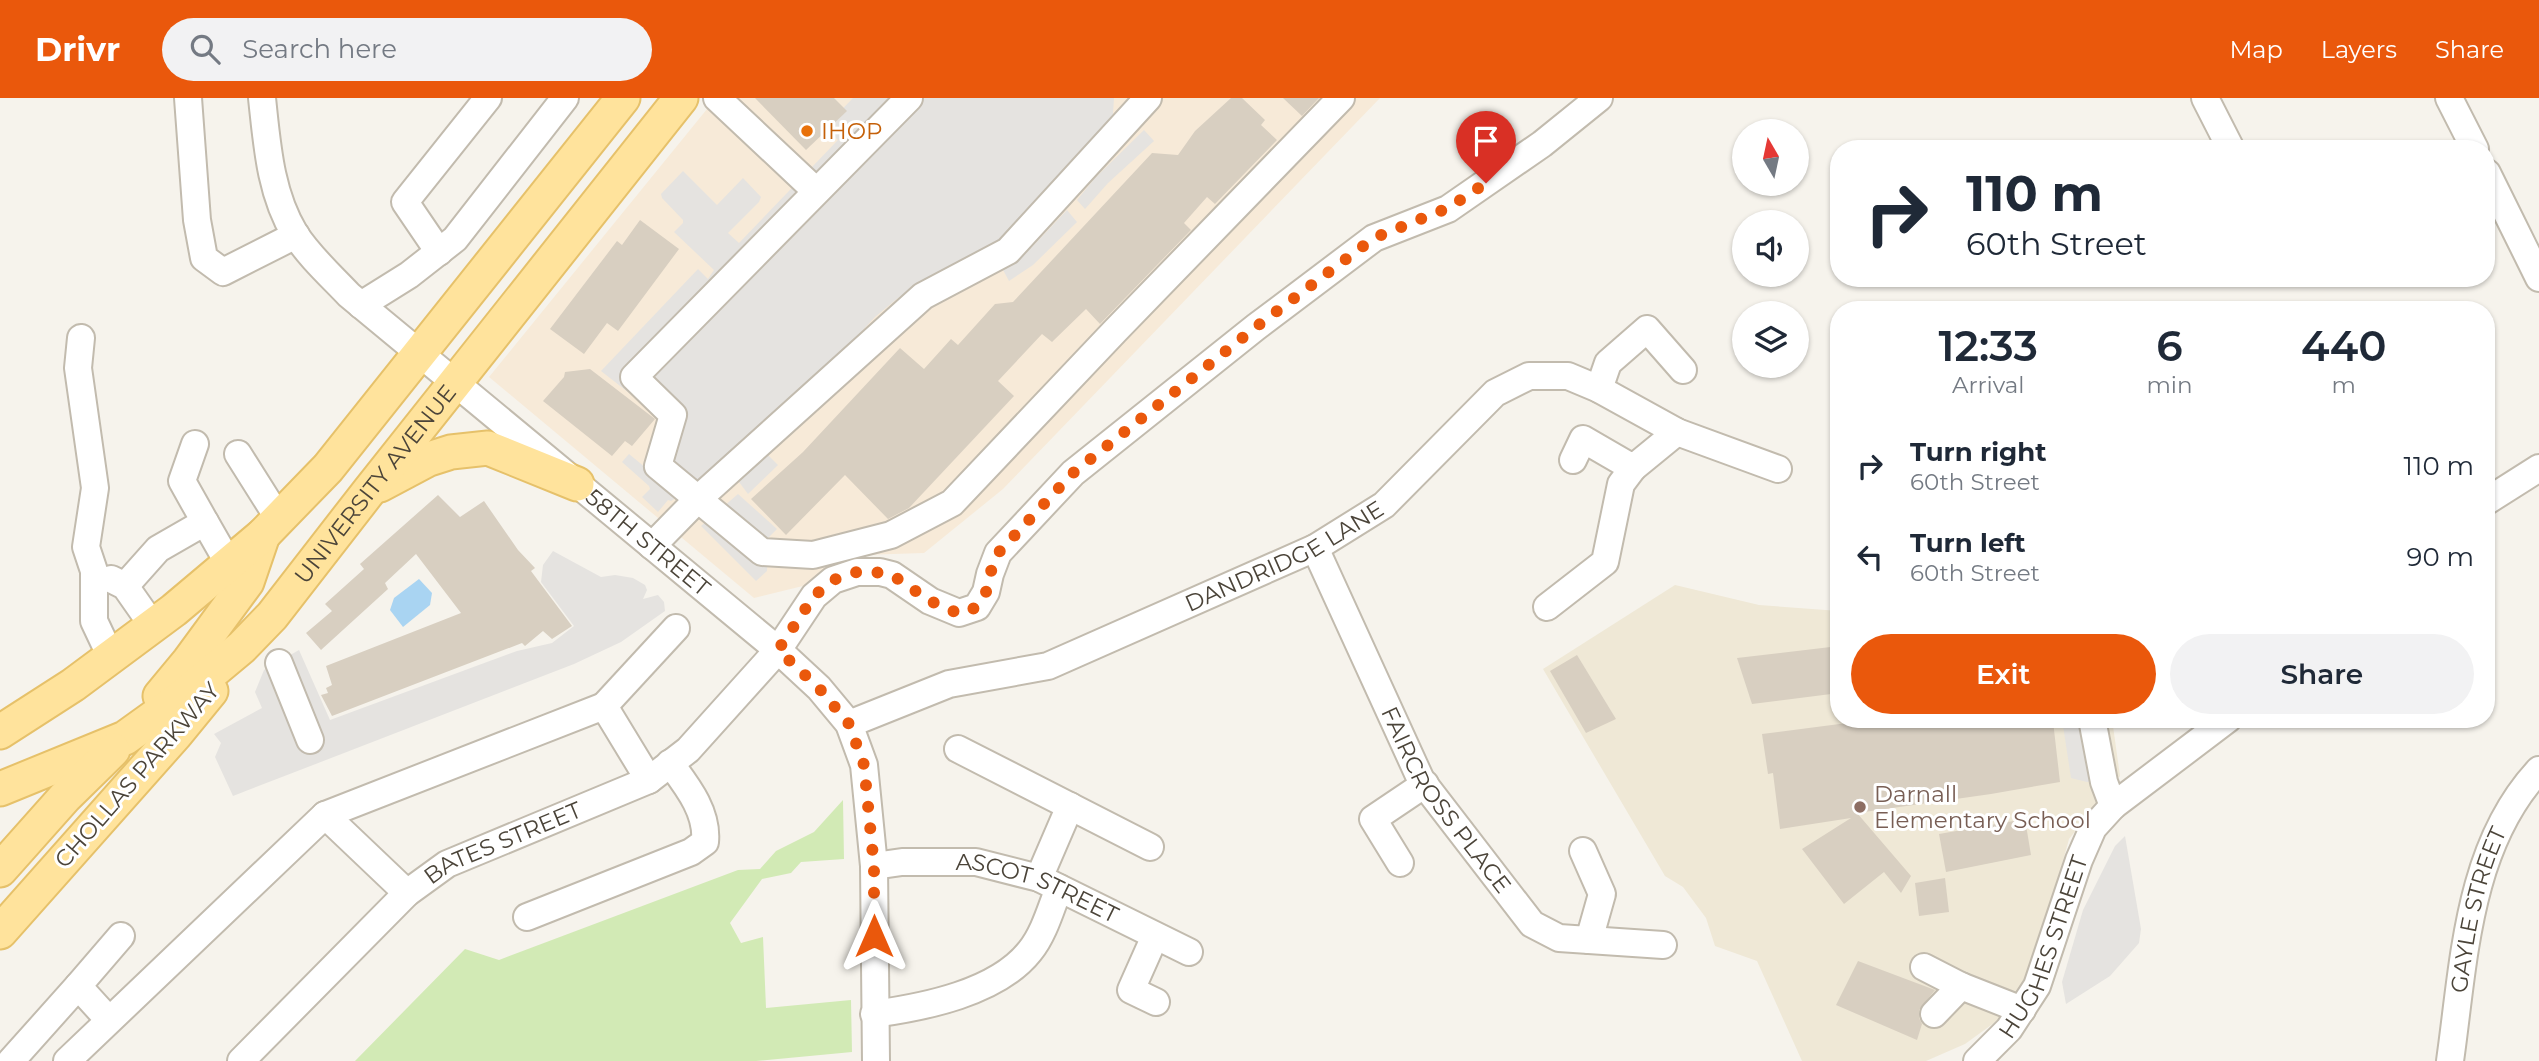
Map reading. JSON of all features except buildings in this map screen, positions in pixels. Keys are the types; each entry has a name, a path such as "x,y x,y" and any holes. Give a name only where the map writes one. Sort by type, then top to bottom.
{"main road":[{"name":"UNIVERSITY AVENUE","path":"0,733 153,626 271,527 328,468 623,98"},
{"name":"UNIVERSITY AVENUE","path":"0,789 125,738 183,697 242,648 272,616 681,98"},
{"path":"369,491 429,459 452,452 488,448 577,484"},
{"name":"CHOLLAS PARKWAY","path":"0,870 65,797 125,738 189,661 247,582 271,527"},
{"name":"CHOLLAS PARKWAY","path":"0,932 175,735 272,616"}],"street":[{"path":"188,98 197,220 204,258 223,272 296,235"},
{"name":"58TH STREET","path":"262,98 268,163 286,216 296,235 324,270 454,383 778,650 819,688 849,724 864,765 874,866 876,1061"},
{"path":"439,253 405,202 488,98"},
{"path":"361,304 410,275 455,239 565,98"},
{"path":"717,98 816,191"},
{"path":"909,98 634,377 673,415 658,466 762,552 813,555 891,535 952,503 1341,98"},
{"path":"652,546 698,499 923,296 1008,251 1148,98"},
{"name":"BATES STREET","path":"241,1061 407,893 447,864 649,780 688,750 778,650 814,596 833,580 857,572 892,575 930,601 960,614 977,607 986,592 998,553 1073,473 1256,327 1374,238 1448,208 1542,144 1599,98"},
{"path":"2205,98 2226,140"},
{"path":"2449,98 2470,140"},
{"path":"2495,189 2539,278"},
{"path":"1599,389 1608,363 1647,329 1683,370"},
{"path":"81,338 78,368 95,488 86,547 94,571 94,621 111,657"},
{"name":"DANDRIDGE LANE","path":"849,724 949,684 1048,666 1315,548 1384,505 1495,393 1529,376 1569,376 1599,389 1677,432 1778,469"},
{"path":"1547,607 1605,562 1621,484 1633,468 1677,432"},
{"path":"1573,460 1583,439 1633,468"},
{"path":"195,444 182,481 229,564"},
{"path":"238,454 271,527"},
{"path":"2495,496 2539,468"},
{"path":"125,586 158,549 205,522"},
{"name":"FAIRCROSS PLACE","path":"1315,548 1425,784 1532,924 1559,938 1662,945"},
{"path":"94,571 125,586 153,626"},
{"path":"67,1061 325,815 604,706 676,628"},
{"path":"279,663 310,740"},
{"path":"604,706 649,780"},
{"path":"2094,728 2104,782 2113,806"},
{"name":"HUGHES STREET","path":"1977,1061 2001,1037 2037,986 2084,847 2094,828 2113,806 2216,728"},
{"path":"958,749 1150,847"},
{"path":"527,917 691,852 705,842 703,817 686,785 670,764"},
{"name":"GAYLE STREET","path":"2449,1061 2472,911 2484,867 2501,825 2525,785 2539,770"},
{"path":"1400,863 1373,819 1425,784"},
{"path":"874,1014 941,1002 999,977 1019,965 1033,948 1070,806"},
{"path":"325,815 407,893"},
{"path":"1583,851 1602,894 1589,940"},
{"name":"ASCOT STREET","path":"874,866 902,862 975,862 1049,883 1189,952"},
{"path":"12,1061 121,936"},
{"path":"1155,936 1131,990 1156,1002"},
{"path":"1924,967 1961,986 2022,1010"},
{"path":"78,986 109,1020"},
{"path":"1934,1014 1961,986"}],"shaded area":[{"path":"716,98 1380,98 1003,489 924,553 862,555 807,585 754,598 489,377"},
{"path":"853,98 1114,98 1112,129 998,243 937,273 898,298 875,317 794,404 702,482 671,501 668,500 658,512 642,497 650,489 649,486 622,462 629,454 646,468 661,418 601,371 698,269 708,279 714,270 674,232 683,220 661,194 683,171 717,205 743,178 761,197 728,233 739,243 838,140 825,127"},
{"path":"1144,130 1154,141 1108,183 1085,209 1077,200 1095,178"},
{"path":"1067,210 1077,222 1033,265 1009,281 1002,268 1020,258"},
{"path":"767,454 778,465 748,494 739,482"},
{"path":"738,494 777,529 768,538 767,571 756,581 701,526"},
{"path":"553,551 601,577 615,575 633,578 645,585 647,590 643,599 658,595 664,602 665,611 621,642 574,664 233,796 215,757 221,743 214,734 262,708 255,692 264,670 299,650 330,720 517,651 552,643 574,626 541,582 543,565"},
{"name":"Darnall Elementary School","path":"1675,585 1759,605 1830,610 1830,728 2113,728 2120,776 2069,839 2028,988 1994,1023 1965,1044 1926,1061 1802,1061 1757,961 1715,946 1706,918 1683,887 1665,876 1543,669"},
{"path":"2063,728 2101,728 2109,778 2087,782 2071,778"},
{"path":"2125,836 2141,929 2139,943 2110,976 2066,1004 2062,982 2083,910 2115,846"}],"green space":[{"path":"843,800 844,859 801,862 791,873 762,879 730,923 741,943 763,937 766,1008 851,1000 852,1052 756,1061 355,1061 465,949 499,960 738,870 760,869 776,851 814,832"}],"water":[{"path":"419,579 432,593 430,605 403,627 390,610 394,598"}],"place":[{"name":"IHOP","path":"807,131"},
{"name":"Darnall Elementary School","path":"1860,807"}],"route":[{"path":"874,936 874,866 864,765 849,724 819,688 778,650 814,596 833,580 869,571 892,575 930,601 960,614 977,607 986,592 998,553 1073,473 1256,327 1374,238 1448,208 1486,183"}]}
